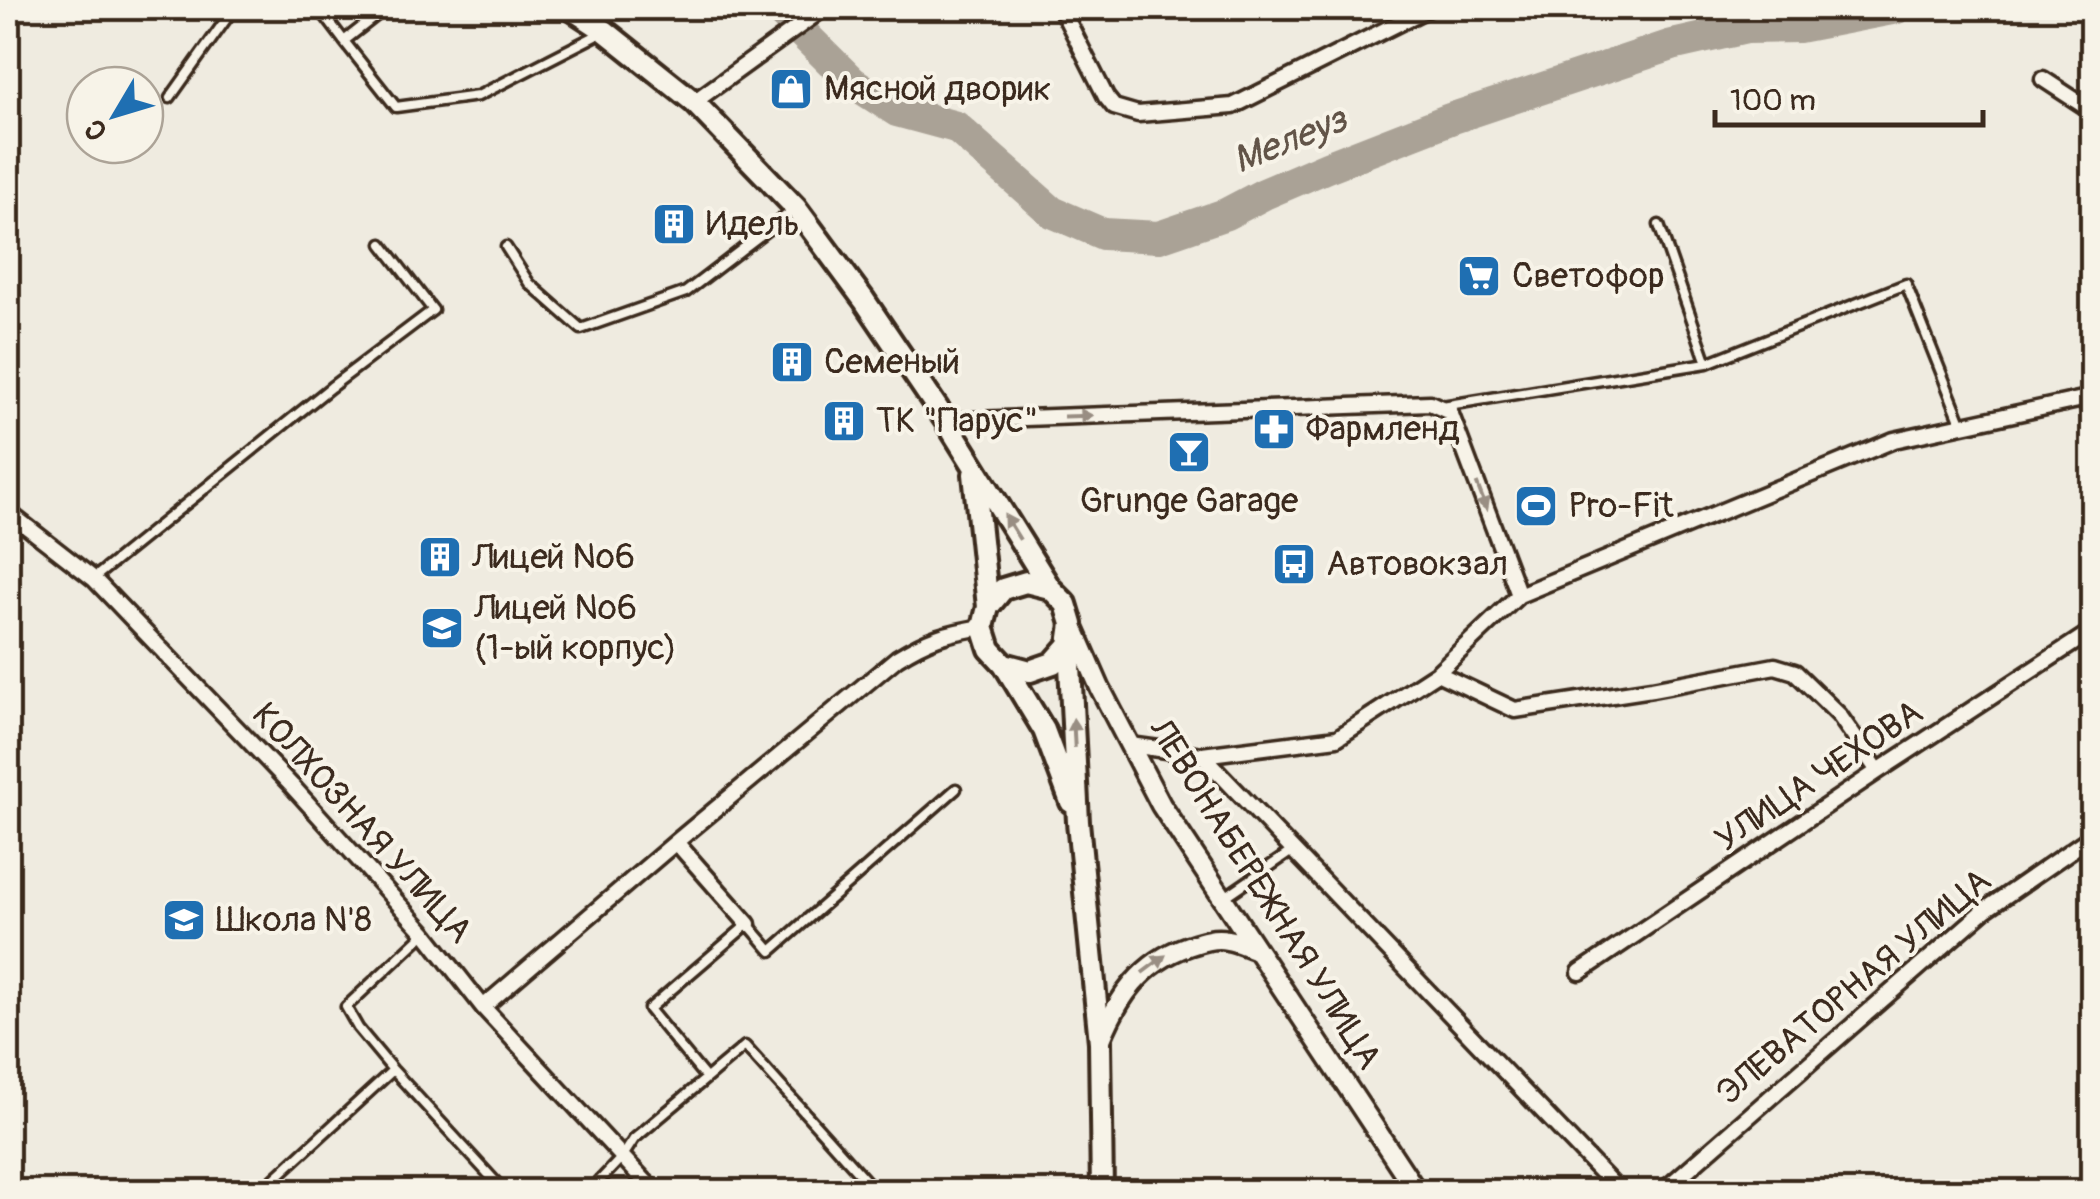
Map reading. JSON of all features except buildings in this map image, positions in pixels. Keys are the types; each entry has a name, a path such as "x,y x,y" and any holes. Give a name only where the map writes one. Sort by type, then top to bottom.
{"main road":[{"path":"570,8 694,102 796,208 946,420 1050,588 1066,604 1078,822 1100,1042 1102,1192"},
{"path":"974,467 990,649 1004,664 1044,730 1078,822"},
{"path":"986,617 1003,589 1026,582 1050,588"},
{"path":"1004,664 1030,671 1053,663 1070,634"}],"street":[{"path":"694,102 824,8"},
{"path":"1061,8 1106,97 1114,107 1138,114 1234,106 1429,8"},
{"path":"2043,79 2092,111"},
{"path":"1130,745 1202,755 1337,738 1437,673 1520,595 1894,440 2092,397"},
{"path":"946,420 1430,403 1442,406 1450,412 1520,595"},
{"name":"КОЛХОЗНАЯ УЛИЦА","path":"8,512 94,579 292,786 425,933 483,1007 654,1192"},
{"path":"483,1007 897,658 925,641 986,617"},
{"name":"УЛИЦА ЧЕХОВА","path":"1580,972 2092,631"},
{"name":"ЛЕВОНАБЕРЕЖНАЯ УЛИЦА","path":"1070,634 1161,805 1417,1192"},
{"path":"1437,673 1515,710 1774,666 1795,672 1839,715 1878,771"},
{"name":"ЛЕВОНАБЕРЕЖНАЯ УЛИЦА","path":"1202,755 1620,1192"},
{"name":"ЭЛЕВАТОРНАЯ УЛИЦА","path":"1662,1192 1985,910 2092,836"},
{"path":"676,842 748,924"},
{"path":"1100,1042 1125,991 1146,968 1171,952 1202,941 1225,939 1257,950"}],"lane":[{"path":"170,98 234,8"},
{"path":"319,8 396,107 478,96 605,31"},
{"path":"344,41 386,8"},
{"path":"506,247 529,283 581,329 686,292 796,208"},
{"path":"1659,225 1707,363"},
{"path":"94,579 432,310 382,244"},
{"path":"1442,406 1707,363 1906,284 1962,425"},
{"path":"705,1078 649,1009 748,924 771,951 956,788"},
{"path":"1222,899 1292,851"},
{"path":"425,933 346,1007 393,1070 505,1192"},
{"path":"589,1192 634,1139 745,1046 876,1192"},
{"path":"260,1192 393,1070"}],"waterway":[{"name":"Мелеуз","path":"777,8 852,82 897,111 956,127 1052,212 1103,234 1159,237 1226,214 1327,167 1450,119 1672,45 1747,28 1799,27 1897,8"}],"place":[{"name":"Мясной дворик","path":"791,89"},
{"name":"Идель","path":"674,224"},
{"name":"Светофор","path":"1479,276"},
{"name":"Семеный","path":"792,362"},
{"name":"ТК \"Парус\"","path":"844,421"},
{"name":"Фармленд","path":"1274,429"},
{"name":"Grunge Garage","path":"1189,452"},
{"name":"Pro-Fit","path":"1536,506"},
{"name":"Лицей №6","path":"440,557"},
{"name":"Автовокзал","path":"1294,564"},
{"name":"Лицей №6 (1-ый корпус)","path":"442,628"},
{"name":"Школа N'8","path":"184,920"}]}
